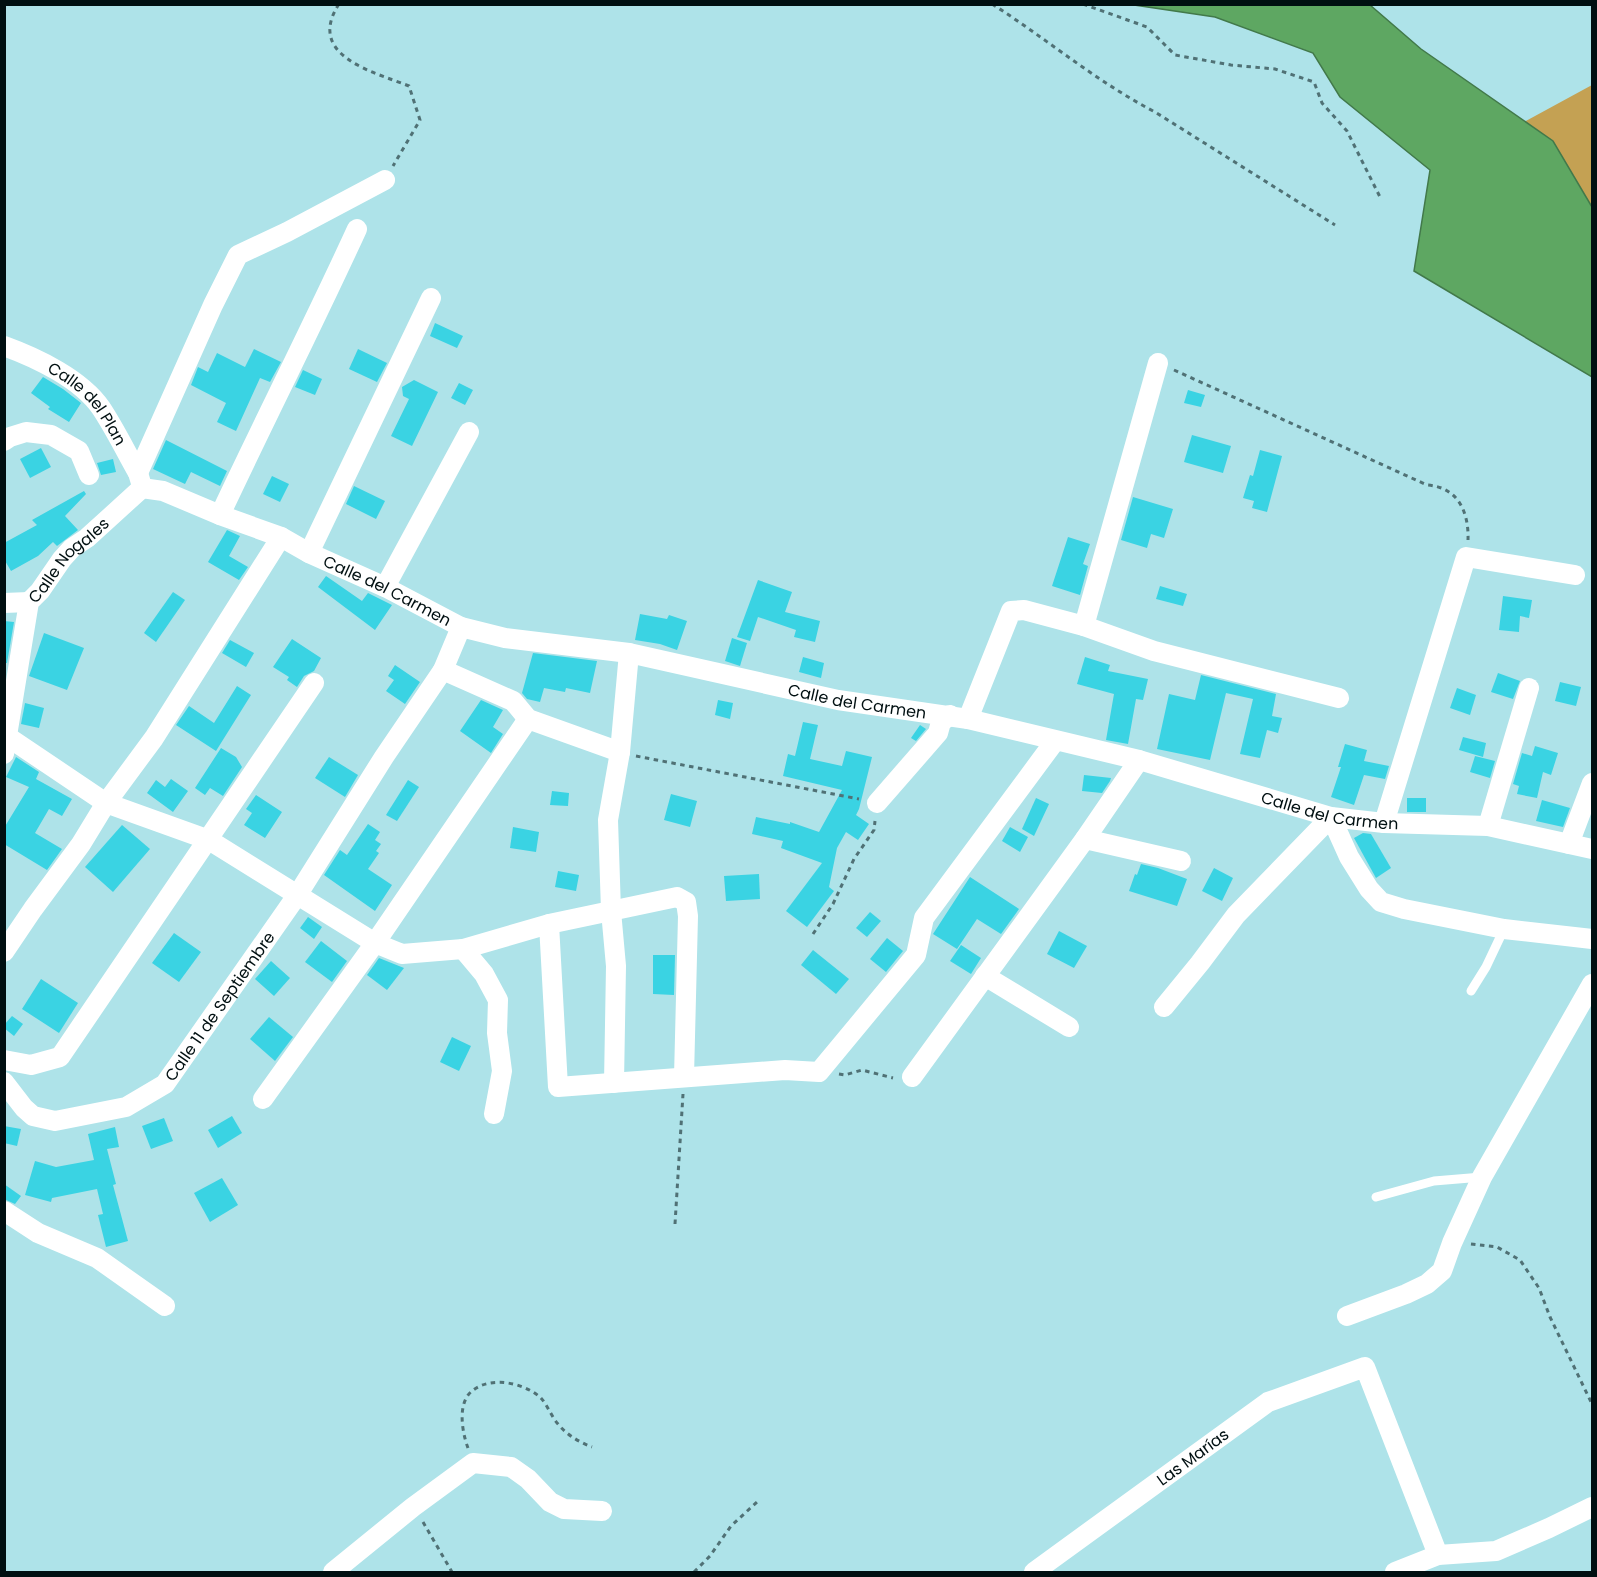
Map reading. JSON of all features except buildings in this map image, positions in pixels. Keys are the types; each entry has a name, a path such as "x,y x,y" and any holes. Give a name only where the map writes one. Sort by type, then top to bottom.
{"street":[{"path":"140,481 213,305 238,255 385,180"},
{"path":"220,515 302,349 357,229"},
{"path":"309,553 431,298"},
{"name":"Calle del Plan","path":"4,346 37,358 83,390 100,407 140,481"},
{"path":"1084,626 1158,363"},
{"path":"6,434 26,432 51,435 79,451 89,475"},
{"path":"385,587 469,432"},
{"name":"Calle del Carmen","path":"140,481 220,515 282,537 309,553 385,587 461,627 505,638 629,653 838,700 959,717 1139,760 1331,817 1384,823 1488,826 1593,849"},
{"name":"Calle Nogales","path":"6,746 8,713 29,602 72,548 87,538 140,481"},
{"path":"4,952 81,844 106,803 154,738 282,537"},
{"path":"1384,823 1466,557 1575,575"},
{"path":"4,603 29,602"},
{"path":"877,803 938,733 941,722 959,717 1011,611 1024,610 1084,626 1154,651 1339,698"},
{"name":"Calle 11 de Septiembre","path":"4,1082 33,1116 55,1121 126,1107 165,1084 298,894 384,757 443,670 461,627"},
{"path":"614,1083 616,966 611,911 608,820 620,752 629,653"},
{"path":"443,670 513,701 528,719 620,752"},
{"path":"4,1060 31,1065 60,1057 314,684"},
{"path":"1488,826 1530,688"},
{"path":"263,1099 375,944 528,719"},
{"path":"549,924 558,1087 785,1070 819,1072 916,956 924,918 1055,741"},
{"path":"6,746 106,803 208,840 375,944 402,954 463,949 549,924 677,897 686,902 688,916 684,1077"},
{"path":"912,1077 1085,839 1139,760"},
{"path":"1569,844 1593,783"},
{"path":"1164,1007 1236,915 1331,817 1349,857 1369,889 1381,902 1404,909 1504,929 1593,939"},
{"path":"1085,839 1182,861"},
{"path":"463,949 484,974 498,1000 497,1033 502,1071 494,1114"},
{"path":"985,976 1070,1027"},
{"path":"1347,1316 1406,1294 1427,1284 1442,1271 1482,1177 1593,984"},
{"path":"4,1211 38,1233 97,1257 165,1306"},
{"name":"Las Marías","path":"1034,1572 1268,1402 1365,1367 1438,1555"},
{"path":"333,1572 413,1507 473,1463 511,1467 528,1479 550,1502 564,1509 602,1511"},
{"path":"1395,1572 1438,1555 1496,1551 1593,1507"}],"lane":[{"path":"1471,991 1486,967 1504,929"},
{"path":"1376,1197 1434,1181 1482,1177"}],"path":[{"path":"339,4 330,19 330,35 335,47 347,61 409,86 420,120 385,180"},
{"path":"992,4 1127,97 1335,225"},
{"path":"1083,4 1147,27 1175,55 1231,65 1275,69 1314,82 1322,103 1347,131 1381,199"},
{"path":"1158,363 1427,485 1441,486 1456,496 1466,516 1468,530 1466,557"},
{"path":"620,752 877,803 874,830 854,859 833,904 813,934"},
{"path":"819,1072 845,1075 862,1070 903,1080 912,1077"},
{"path":"675,1224 684,1077"},
{"path":"1452,1243 1497,1247 1520,1260 1539,1288 1550,1317 1593,1404"},
{"path":"473,1463 465,1438 462,1410 466,1395 480,1385 494,1382 523,1387 540,1398 559,1424 575,1440 592,1448"},
{"path":"694,1572 710,1556 730,1526 757,1502"},
{"path":"413,1507 452,1572"}],"shaded area":[{"path":"1134,5 1370,5 1421,49 1553,141 1592,207 1592,377 1414,271 1430,170 1340,97 1313,53 1215,17"},
{"path":"1592,85 1592,207 1553,141 1524,122"}]}
